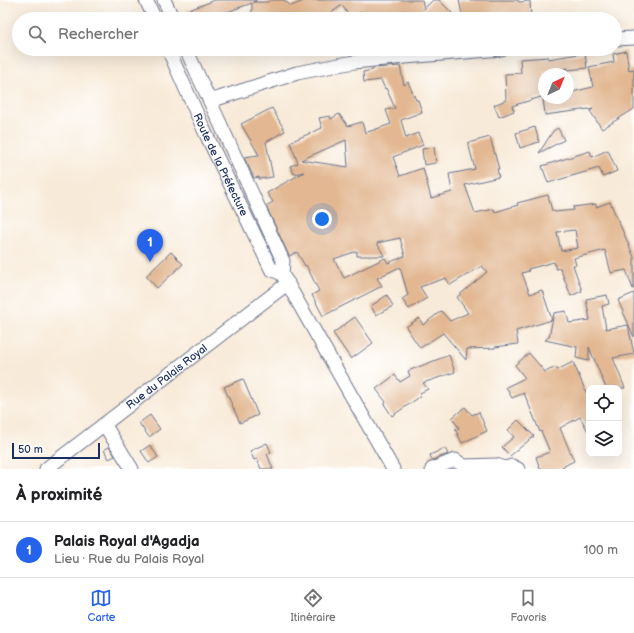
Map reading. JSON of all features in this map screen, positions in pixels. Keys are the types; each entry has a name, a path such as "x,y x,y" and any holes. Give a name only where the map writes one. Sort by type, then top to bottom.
{"street":[{"path":"146,0 151,12"},
{"path":"164,0 170,12"},
{"path":"622,39 634,38"},
{"name":"Route de la Préfecture","path":"171,56 205,132 271,269 285,278"},
{"name":"Route de la Préfecture","path":"189,56 283,261 285,278 393,469"},
{"path":"210,101 297,73 354,62 422,56"},
{"name":"Rue du Palais Royal","path":"46,469 285,278"},
{"path":"104,424 132,469"},
{"path":"432,469 455,460 464,466 496,465 505,468 512,466 518,469"}],"building":[{"path":"215,0 256,0 253,2 268,2 270,0 284,0 291,6 306,0 422,0 424,9 433,0 439,0 451,12 346,12 342,5 332,12 252,12 252,3 227,12 184,12"},
{"path":"459,0 530,1 531,12 462,12"},
{"path":"626,51 629,70 634,69 634,109 602,129 590,111 593,109 545,115 544,104 574,104 574,92 593,87 589,67 614,62 613,56 622,56 622,52"},
{"path":"566,56 585,56 587,68 574,69 574,68 538,68 538,98 512,106 514,111 499,117 494,105 506,100 505,74 521,73 520,59 548,57 548,59"},
{"path":"400,66 404,85 408,82 416,100 418,100 422,112 401,120 406,138 418,133 423,145 393,157 400,176 423,168 431,198 452,192 449,174 475,169 468,143 490,137 499,169 497,169 499,177 465,185 475,213 494,209 495,212 518,205 517,203 548,195 552,211 555,212 574,210 573,207 596,204 596,207 610,202 634,257 634,289 626,270 611,273 605,250 574,258 576,265 573,265 582,291 571,296 560,268 556,269 554,262 528,269 529,271 522,273 530,294 542,290 552,320 516,331 518,344 495,348 467,349 466,360 443,333 420,348 406,327 419,318 423,325 441,311 450,321 468,313 457,297 487,272 482,266 450,285 446,278 420,287 427,298 409,309 402,299 408,295 400,267 377,278 382,286 323,316 312,295 319,291 306,265 305,266 297,252 289,256 266,206 273,202 267,193 304,172 294,174 290,166 298,163 290,142 322,128 319,118 330,116 331,119 339,114 348,126 362,122 365,133 391,124 386,110 395,108 381,80 364,82 363,72 373,70 373,68","holes":["346,140 348,167 301,160","575,230 578,248 561,251 557,232","400,238 405,256 388,263 385,258 344,278 334,259 357,251 357,256 384,256 377,243"]},
{"path":"272,108 285,131 266,142 273,177 259,179 259,177 254,178 244,157 259,155 241,124"},
{"path":"535,127 539,142 520,148 516,133"},
{"path":"558,128 564,140 539,153 553,131"},
{"path":"434,147 436,163 424,165 422,149"},
{"path":"608,150 617,171 603,177 599,168 548,183 542,166 590,151 592,157"},
{"path":"171,252 183,264 157,288 146,276"},
{"path":"634,293 634,337 618,300"},
{"path":"387,295 393,306 376,315 371,306"},
{"path":"607,295 609,304 602,306 606,329 628,325 634,354 613,358 625,388 622,388 622,385 605,385 589,347 589,361 576,358 577,347 545,340 549,337 554,313 566,311 569,323 590,320 586,299"},
{"path":"355,317 373,343 351,359 333,333"},
{"path":"529,353 545,372 556,367 557,370 573,362 586,392 586,428 580,417 560,428 574,461 562,467 564,469 540,469 536,457 550,452 524,393 512,398 506,387 525,378 515,365"},
{"path":"449,355 455,372 423,383 428,389 420,393 421,396 392,416 384,404 386,402 376,389 395,375 400,382 410,376 408,371"},
{"path":"243,379 258,415 240,423 224,387"},
{"path":"465,407 472,415 479,412 487,431 462,443 455,429 459,428 452,418"},
{"path":"150,415 160,429 149,437 139,423"},
{"path":"518,420 534,436 510,456 502,447 514,437 508,430"},
{"path":"267,443 271,452 267,454 273,469 261,469 257,459 254,460 250,451"},
{"path":"150,445 158,457 149,463 141,451"},
{"path":"109,447 115,456 109,459 104,450"},
{"path":"445,448 448,454 432,460 430,455"}],"place":[{"name":"Palais Royal d'Agadja","path":"150,262"}]}
